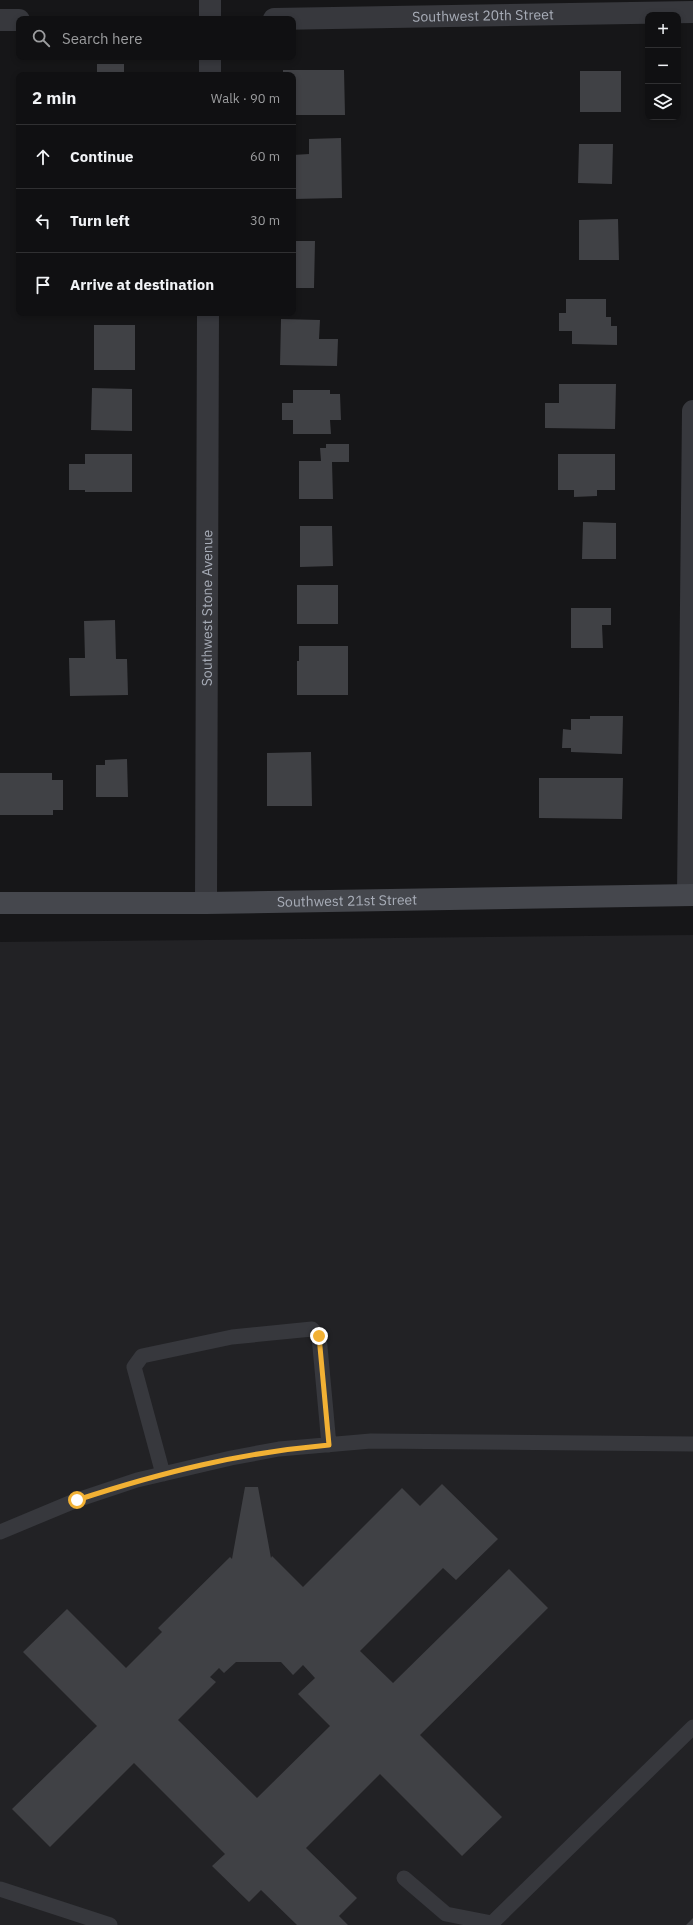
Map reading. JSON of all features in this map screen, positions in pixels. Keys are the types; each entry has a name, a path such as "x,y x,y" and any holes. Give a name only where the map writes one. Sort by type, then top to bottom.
{"main road":[{"name":"Southwest 21st Street","path":"0,902 206,903 691,895"}],"street":[{"path":"210,0 210,16"},
{"name":"Southwest 20th Street","path":"296,19 693,12"},
{"path":"0,20 16,20"},
{"path":"210,60 210,72"},
{"name":"Southwest Stone Avenue","path":"206,903 208,316"},
{"path":"691,895 693,411"}],"lane":[{"path":"163,1474 134,1367 142,1356 232,1337 312,1329 319,1336 329,1445"},
{"path":"0,1532 77,1500 163,1474 279,1449 371,1441 693,1444"},
{"path":"404,1878 446,1914 492,1923 693,1727"},
{"path":"0,1889 110,1925"}],"shaded area":[{"path":"693,935 693,1925 0,1925 0,942"}],"building":[{"path":"97,64 124,64 124,72 97,72"},
{"path":"283,70 344,70 345,115 296,115 296,72 283,72"},
{"path":"580,71 621,71 621,112 580,112"},
{"path":"341,138 342,198 296,199 296,155 309,154 309,139"},
{"path":"579,144 613,144 612,184 578,183"},
{"path":"618,219 619,260 579,260 579,220"},
{"path":"296,241 315,241 314,288 296,288"},
{"path":"566,299 606,299 606,317 611,317 611,326 617,326 617,345 572,344 572,331 559,331 559,313 566,313"},
{"path":"281,319 320,320 319,339 338,339 337,366 280,365"},
{"path":"94,325 135,325 135,370 94,370"},
{"path":"559,384 616,384 615,429 545,428 545,403 559,403"},
{"path":"92,388 132,389 132,431 91,430"},
{"path":"293,390 330,390 330,394 340,394 341,420 330,420 331,434 293,434 293,420 282,420 282,403 293,403"},
{"path":"326,444 349,444 349,462 332,462 333,499 299,499 299,461 321,461 320,448 326,448"},
{"path":"85,454 132,454 132,492 85,492 85,490 69,490 69,464 85,464"},
{"path":"558,454 615,454 615,490 597,490 597,496 574,497 574,490 558,490"},
{"path":"583,522 616,523 616,559 582,559"},
{"path":"300,526 332,526 333,566 300,567"},
{"path":"297,585 338,585 338,624 297,624"},
{"path":"571,608 611,608 611,625 602,625 603,648 571,648"},
{"path":"115,620 116,659 127,659 128,695 70,696 69,658 85,658 84,621"},
{"path":"299,646 348,646 348,695 297,695 297,661 299,661"},
{"path":"590,716 623,716 622,754 571,752 571,748 562,748 563,729 571,730 571,719 590,719"},
{"path":"311,752 312,806 267,806 267,753"},
{"path":"127,759 128,797 96,797 96,765 105,765 105,760"},
{"path":"0,773 52,773 52,780 63,780 63,810 53,810 53,815 0,815"},
{"path":"539,778 623,778 622,819 539,818"},
{"path":"442,1484 498,1539 456,1580 443,1568 360,1651 393,1683 509,1569 548,1608 420,1735 502,1817 462,1856 380,1774 306,1848 357,1898 339,1916 348,1925 297,1925 261,1890 249,1902 212,1866 225,1854 134,1763 50,1847 12,1809 97,1726 23,1652 67,1609 126,1668 162,1632 158,1628 230,1557 232,1559 245,1487 258,1487 271,1558 272,1556 303,1587 402,1488 420,1506","holes":["236,1662 281,1662 293,1675 303,1665 315,1678 298,1694 330,1726 257,1798 178,1720 216,1682 210,1677 219,1668 224,1673"]},
{"path":"693,1918 693,1925 686,1925"}],"route":[{"path":"77,1500 137,1480 184,1468 279,1449 329,1445 319,1336"}]}
